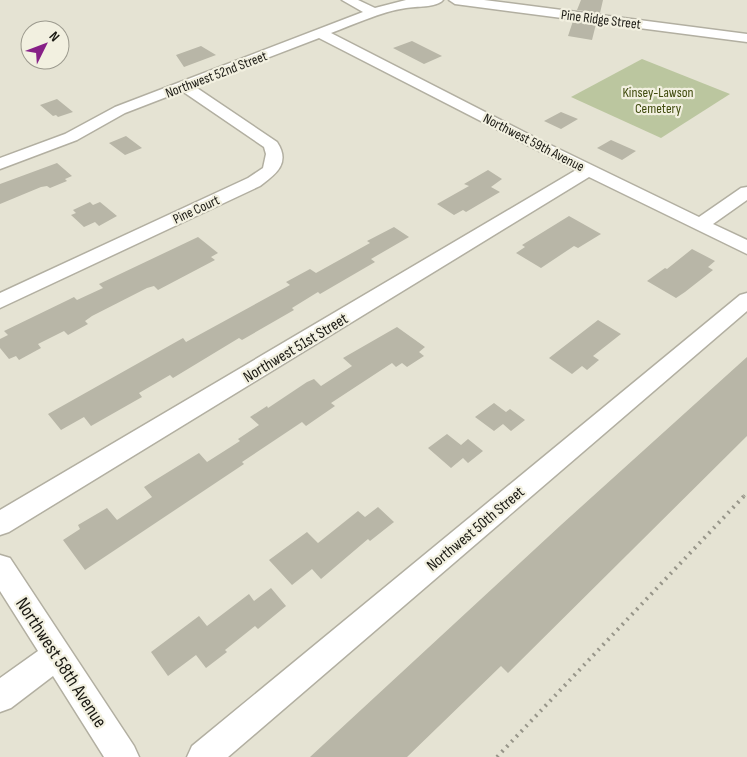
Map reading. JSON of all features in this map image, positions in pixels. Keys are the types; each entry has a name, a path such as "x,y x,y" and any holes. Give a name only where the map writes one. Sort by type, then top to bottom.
{"street":[{"path":"348,0 374,12"},
{"name":"Northwest 52nd Street","path":"0,164 71,136 120,110 322,34 374,12 404,4 437,0"},
{"name":"Pine Ridge Street","path":"455,0 747,38"},
{"name":"Northwest 59th Avenue","path":"322,34 747,248"},
{"name":"Pine Court","path":"0,301 254,182 271,170 274,154 271,145 184,86"},
{"name":"Northwest 51st Street","path":"0,524 590,170"},
{"path":"700,225 747,192"},
{"name":"Northwest 50th Street","path":"203,757 747,300"},
{"name":"Northwest 58th Avenue","path":"0,567 123,757"},
{"path":"0,697 57,655"}],"path":[{"path":"497,757 747,493"}],"green space":[{"name":"Kinsey-Lawson Cemetery","path":"642,59 730,94 661,138 571,97"}],"building":[{"path":"581,0 603,0 600,13 577,10"},
{"path":"573,21 596,24 592,40 568,36"},
{"path":"412,41 442,56 424,64 393,48"},
{"path":"201,46 216,55 184,67 176,55"},
{"path":"57,99 73,112 58,117 56,115 53,116 40,105"},
{"path":"561,112 578,119 561,129 544,121"},
{"path":"126,136 142,148 125,155 109,143"},
{"path":"611,140 636,151 622,160 597,148"},
{"path":"57,163 72,176 65,179 67,181 50,188 47,186 41,187 0,204 0,184"},
{"path":"488,170 502,179 491,187 500,192 466,212 463,210 454,215 437,204 469,186 464,184"},
{"path":"90,202 93,205 100,202 117,216 99,226 95,222 84,227 71,215 76,213 73,210"},
{"path":"569,216 601,234 578,248 574,246 541,268 516,253 525,247 522,245"},
{"path":"394,227 409,237 371,259 375,262 320,294 318,292 292,308 294,310 242,340 239,338 173,378 170,375 139,393 142,397 91,426 84,417 61,430 48,414 183,338 186,342 290,285 286,282 310,269 316,273 370,243 367,241"},
{"path":"198,237 218,253 211,257 215,260 158,290 154,286 147,288 92,316 85,321 88,324 68,335 64,331 38,344 41,348 19,360 16,356 9,359 0,348 0,339 8,335 4,331 74,297 77,300 103,288 99,284"},
{"path":"692,249 715,261 708,267 713,270 685,292 676,298 647,281 665,268 667,269"},
{"path":"598,320 621,334 593,356 599,360 587,370 582,366 572,374 549,358"},
{"path":"397,327 425,347 419,352 424,356 407,367 402,363 396,367 392,363 331,403 335,406 306,426 302,422 242,462 244,464 85,570 63,540 80,529 78,525 107,508 117,520 152,497 144,487 199,453 207,462 240,441 238,439 259,425 250,417 267,406 268,408 307,382 314,379 321,386 352,366 343,358"},
{"path":"747,357 747,436 508,673 501,666 407,757 310,757 561,525"},
{"path":"494,403 506,412 510,409 525,420 511,431 503,424 494,431 475,417"},
{"path":"447,434 461,445 468,439 483,451 468,463 463,458 451,468 428,448"},
{"path":"378,507 394,522 370,541 368,539 321,579 312,569 292,585 269,560 307,532 318,543 358,511 365,517"},
{"path":"271,588 286,606 258,629 255,626 225,650 227,652 206,668 196,655 168,676 151,652 199,616 207,626 249,594 254,601"}]}
